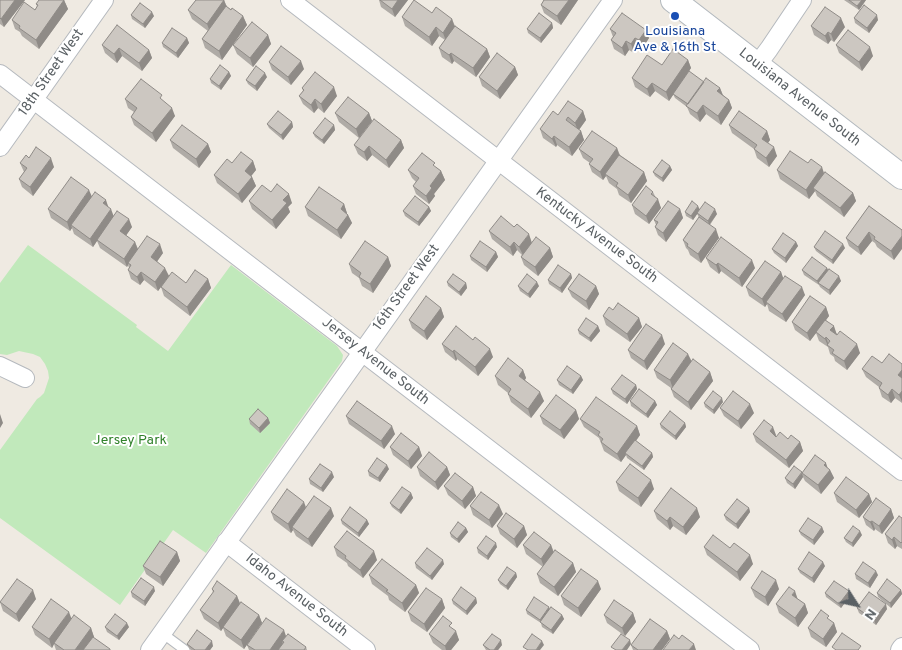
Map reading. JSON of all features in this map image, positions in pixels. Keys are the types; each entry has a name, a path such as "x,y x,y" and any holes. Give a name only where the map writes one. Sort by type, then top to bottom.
{"main road":[{"name":"Louisiana Avenue South","path":"673,0 902,177"}],"street":[{"name":"18th Street West","path":"0,147 104,0"},
{"name":"Kentucky Avenue South","path":"290,0 902,472"},
{"name":"16th Street West","path":"150,650 613,0"},
{"path":"757,66 802,0"},
{"name":"Jersey Avenue South","path":"0,74 750,650"},
{"path":"0,366 25,378"},
{"name":"Idaho Avenue South","path":"226,542 366,650"}],"lane":[{"path":"162,633 184,650"}],"green space":[{"name":"Jersey Park","path":"28,245 137,325 136,327 168,351 231,265 337,346 343,355 342,361 206,553 173,530 120,605 0,518 0,450 37,399 44,393 49,378 45,364 40,357 19,351 7,355 0,354 0,283"}],"building":[{"path":"0,0 15,0 1,19 0,18"},
{"path":"39,0 64,0 36,40 19,28 20,26 12,20 24,2 35,10"},
{"path":"196,0 224,0 207,24 188,10"},
{"path":"380,0 398,0 392,9"},
{"path":"414,0 432,13 436,7 452,19 443,33 436,27 429,37 402,17"},
{"path":"544,0 569,0 557,16 541,5"},
{"path":"849,0 862,0 857,6"},
{"path":"140,3 152,12 143,24 131,15"},
{"path":"864,5 877,15 867,28 854,18"},
{"path":"226,6 243,16 219,51 202,39"},
{"path":"825,7 841,18 831,34 828,32 825,36 811,26"},
{"path":"539,13 552,23 540,38 527,29"},
{"path":"622,13 646,30 639,40 635,38 631,44 626,41 622,48 611,40 616,33 610,29"},
{"path":"252,22 268,35 250,58 233,45"},
{"path":"117,25 149,50 139,63 119,48 114,54 102,45"},
{"path":"455,26 487,49 473,68 451,53 449,55 439,48"},
{"path":"172,28 187,38 176,53 162,43"},
{"path":"848,30 870,47 859,62 836,45"},
{"path":"281,46 301,61 288,77 269,62"},
{"path":"673,49 688,60 666,92 652,83 647,89 632,78 647,55 662,65"},
{"path":"497,53 515,67 497,91 479,77"},
{"path":"220,65 229,72 219,86 210,79"},
{"path":"256,66 265,73 255,86 246,80"},
{"path":"689,71 704,82 688,104 673,94"},
{"path":"315,72 334,87 321,104 315,99 311,105 299,96 304,90 302,88"},
{"path":"706,78 720,88 717,91 729,100 718,116 703,105 697,113 686,106"},
{"path":"141,79 162,95 160,98 172,108 152,133 131,117 137,108 125,99"},
{"path":"348,97 369,113 356,129 335,113"},
{"path":"568,101 583,111 575,123 568,117 566,120 581,131 569,147 554,136 552,139 540,129 553,111 558,115"},
{"path":"278,111 292,122 281,135 267,124"},
{"path":"739,111 767,131 762,139 774,147 766,158 754,149 757,145 729,125"},
{"path":"325,118 334,125 322,140 313,133"},
{"path":"374,119 401,140 386,160 369,146 364,152 354,145"},
{"path":"182,125 208,144 196,159 170,140"},
{"path":"592,131 617,148 600,172 589,164 593,159 579,149"},
{"path":"36,147 51,158 30,187 19,179 27,168 20,163 26,155 29,158"},
{"path":"790,151 808,163 811,159 822,167 806,190 777,170"},
{"path":"241,152 253,161 245,171 252,177 238,194 214,175 227,159 232,163"},
{"path":"422,153 435,163 433,165 441,171 430,186 432,188 426,196 413,186 419,178 408,170"},
{"path":"619,155 644,172 628,195 616,186 618,183 605,174"},
{"path":"662,160 670,166 662,178 653,172"},
{"path":"825,172 853,193 840,208 813,188"},
{"path":"71,177 89,190 67,222 48,209"},
{"path":"277,184 289,194 283,200 287,203 272,220 249,201 262,185 271,192"},
{"path":"646,186 653,192 651,194 658,199 646,216 632,205"},
{"path":"319,187 344,204 341,209 348,215 337,230 305,207"},
{"path":"95,192 106,200 103,203 111,209 90,239 71,225"},
{"path":"415,196 429,207 418,222 403,211"},
{"path":"668,201 680,209 663,233 655,227 658,222 654,220"},
{"path":"692,201 698,206 691,216 685,212"},
{"path":"705,202 715,209 708,221 697,213"},
{"path":"869,206 902,230 902,236 891,251 874,239 875,237 869,232 858,247 846,238"},
{"path":"117,211 129,219 120,231 135,242 124,259 97,240"},
{"path":"501,216 514,227 517,224 529,234 519,247 514,242 510,247 489,231"},
{"path":"699,217 716,229 698,254 687,246 688,244 683,240"},
{"path":"825,231 843,244 832,260 814,247"},
{"path":"783,233 796,242 785,258 772,249"},
{"path":"147,236 160,244 151,257 165,268 155,282 141,272 137,277 128,270 131,265 128,263"},
{"path":"536,237 550,248 535,267 521,257"},
{"path":"721,237 752,260 739,278 718,263 716,265 706,258"},
{"path":"365,241 388,257 370,284 359,277 361,273 349,264"},
{"path":"480,241 496,252 486,267 470,256"},
{"path":"812,257 827,268 817,281 802,270"},
{"path":"765,261 781,272 762,299 746,287"},
{"path":"558,265 571,274 560,288 548,280"},
{"path":"829,269 839,276 829,290 818,283"},
{"path":"195,270 208,279 187,307 161,287 172,272 186,283"},
{"path":"453,274 466,283 459,292 447,282"},
{"path":"527,274 537,282 528,294 518,286"},
{"path":"579,274 596,286 586,301 568,289"},
{"path":"785,276 802,287 782,314 766,302"},
{"path":"426,296 441,308 424,331 409,320"},
{"path":"810,296 826,307 807,333 792,322"},
{"path":"618,303 639,318 627,334 603,316 609,307 613,310"},
{"path":"586,318 598,326 589,338 578,330"},
{"path":"825,320 834,326 830,330 837,335 840,331 857,344 844,361 832,353 834,350 827,345 830,341 816,332"},
{"path":"646,324 662,335 644,361 628,350"},
{"path":"456,326 473,340 475,337 490,349 475,367 454,350 453,352 442,344"},
{"path":"673,343 688,354 670,380 654,370"},
{"path":"889,354 902,364 902,370 898,375 902,378 902,391 899,395 892,389 888,395 879,388 882,383 862,369 872,356 882,363"},
{"path":"508,358 523,370 519,376 540,392 528,409 508,394 511,389 495,376"},
{"path":"693,359 710,372 688,402 671,389"},
{"path":"567,366 581,376 571,390 557,380"},
{"path":"622,375 636,385 625,399 611,389"},
{"path":"639,389 655,401 646,414 630,401"},
{"path":"713,391 722,398 713,410 704,403"},
{"path":"733,391 750,404 738,421 720,408"},
{"path":"556,395 576,410 560,430 540,416"},
{"path":"596,397 637,426 617,454 601,442 603,439 598,435 600,432 580,419"},
{"path":"357,401 392,426 381,441 346,416"},
{"path":"258,409 268,418 259,428 249,419"},
{"path":"670,411 685,423 675,436 660,424"},
{"path":"764,420 773,427 770,431 776,437 780,432 788,439 791,435 800,442 786,460 753,434"},
{"path":"401,433 419,447 408,461 390,447"},
{"path":"635,440 652,453 642,466 625,453"},
{"path":"429,452 447,467 435,482 417,467"},
{"path":"815,455 826,463 824,465 830,470 818,485 802,473"},
{"path":"377,458 387,465 378,478 368,471"},
{"path":"320,464 332,472 321,488 309,479"},
{"path":"630,464 651,480 638,498 616,482"},
{"path":"794,466 802,472 793,484 785,478"},
{"path":"455,473 473,487 462,501 444,486"},
{"path":"846,477 869,494 856,510 834,493"},
{"path":"402,487 411,493 399,510 390,503"},
{"path":"671,488 697,508 683,527 670,517 667,521 654,511"},
{"path":"287,489 304,502 288,524 271,512"},
{"path":"481,492 499,505 489,520 470,506"},
{"path":"314,496 331,508 308,539 292,527"},
{"path":"876,498 891,509 879,526 863,517"},
{"path":"737,499 749,508 736,524 724,515"},
{"path":"350,507 367,520 358,533 341,520"},
{"path":"506,513 524,526 514,539 497,526"},
{"path":"899,516 902,518 901,543 894,537 892,540 885,534"},
{"path":"808,518 822,527 813,540 799,531"},
{"path":"458,522 466,528 457,539 450,533"},
{"path":"853,526 860,531 852,543 844,538"},
{"path":"347,531 374,551 360,570 334,547"},
{"path":"534,532 551,545 541,559 523,545"},
{"path":"713,535 730,548 734,543 750,555 737,572 704,547"},
{"path":"486,536 496,543 487,556 477,548"},
{"path":"160,541 177,552 160,577 143,566"},
{"path":"427,548 443,560 430,576 415,563"},
{"path":"555,550 573,563 554,587 537,574"},
{"path":"809,552 823,562 812,578 798,569"},
{"path":"382,559 416,585 402,603 369,575"},
{"path":"863,562 876,571 868,583 855,574"},
{"path":"507,567 516,573 506,586 498,580"},
{"path":"581,569 598,581 578,608 561,596"},
{"path":"762,571 776,580 765,597 751,588"},
{"path":"141,578 154,587 144,601 131,592"},
{"path":"17,579 33,590 16,614 0,602"},
{"path":"887,579 901,590 890,603 877,593"},
{"path":"217,581 237,596 218,623 200,610 214,591 212,589"},
{"path":"834,581 849,591 839,604 825,593"},
{"path":"461,587 476,598 466,611 452,600"},
{"path":"789,587 795,591 792,595 805,604 795,618 776,604"},
{"path":"426,588 442,599 424,624 408,612"},
{"path":"869,592 886,604 874,620 857,608"},
{"path":"534,597 549,607 540,620 526,610"},
{"path":"51,599 69,612 49,639 32,627"},
{"path":"614,600 633,613 622,628 604,615"},
{"path":"241,602 259,615 241,640 223,627"},
{"path":"551,607 562,615 551,630 540,622"},
{"path":"821,610 834,623 823,639 808,628"},
{"path":"115,614 127,623 117,636 105,627"},
{"path":"74,615 91,628 75,650 64,650 54,643"},
{"path":"443,616 452,623 449,626 456,631 445,646 429,634"},
{"path":"266,618 284,630 270,650 255,650 247,645"},
{"path":"650,619 667,631 653,650 638,650 631,645"},
{"path":"197,630 212,641 205,650 195,650 187,644"},
{"path":"842,633 861,646 858,650 836,650 832,647"},
{"path":"288,634 306,647 304,650 278,650"},
{"path":"492,634 501,640 494,650 490,650 483,645"},
{"path":"532,634 542,641 536,650 528,650 523,647"},
{"path":"621,634 630,640 622,650 616,650 611,647"},
{"path":"674,635 679,639 682,635 694,644 689,650 663,650"},
{"path":"93,637 110,649 110,650 83,650"}],"place":[{"name":"Louisiana Ave & 16th St","path":"675,16"}]}
